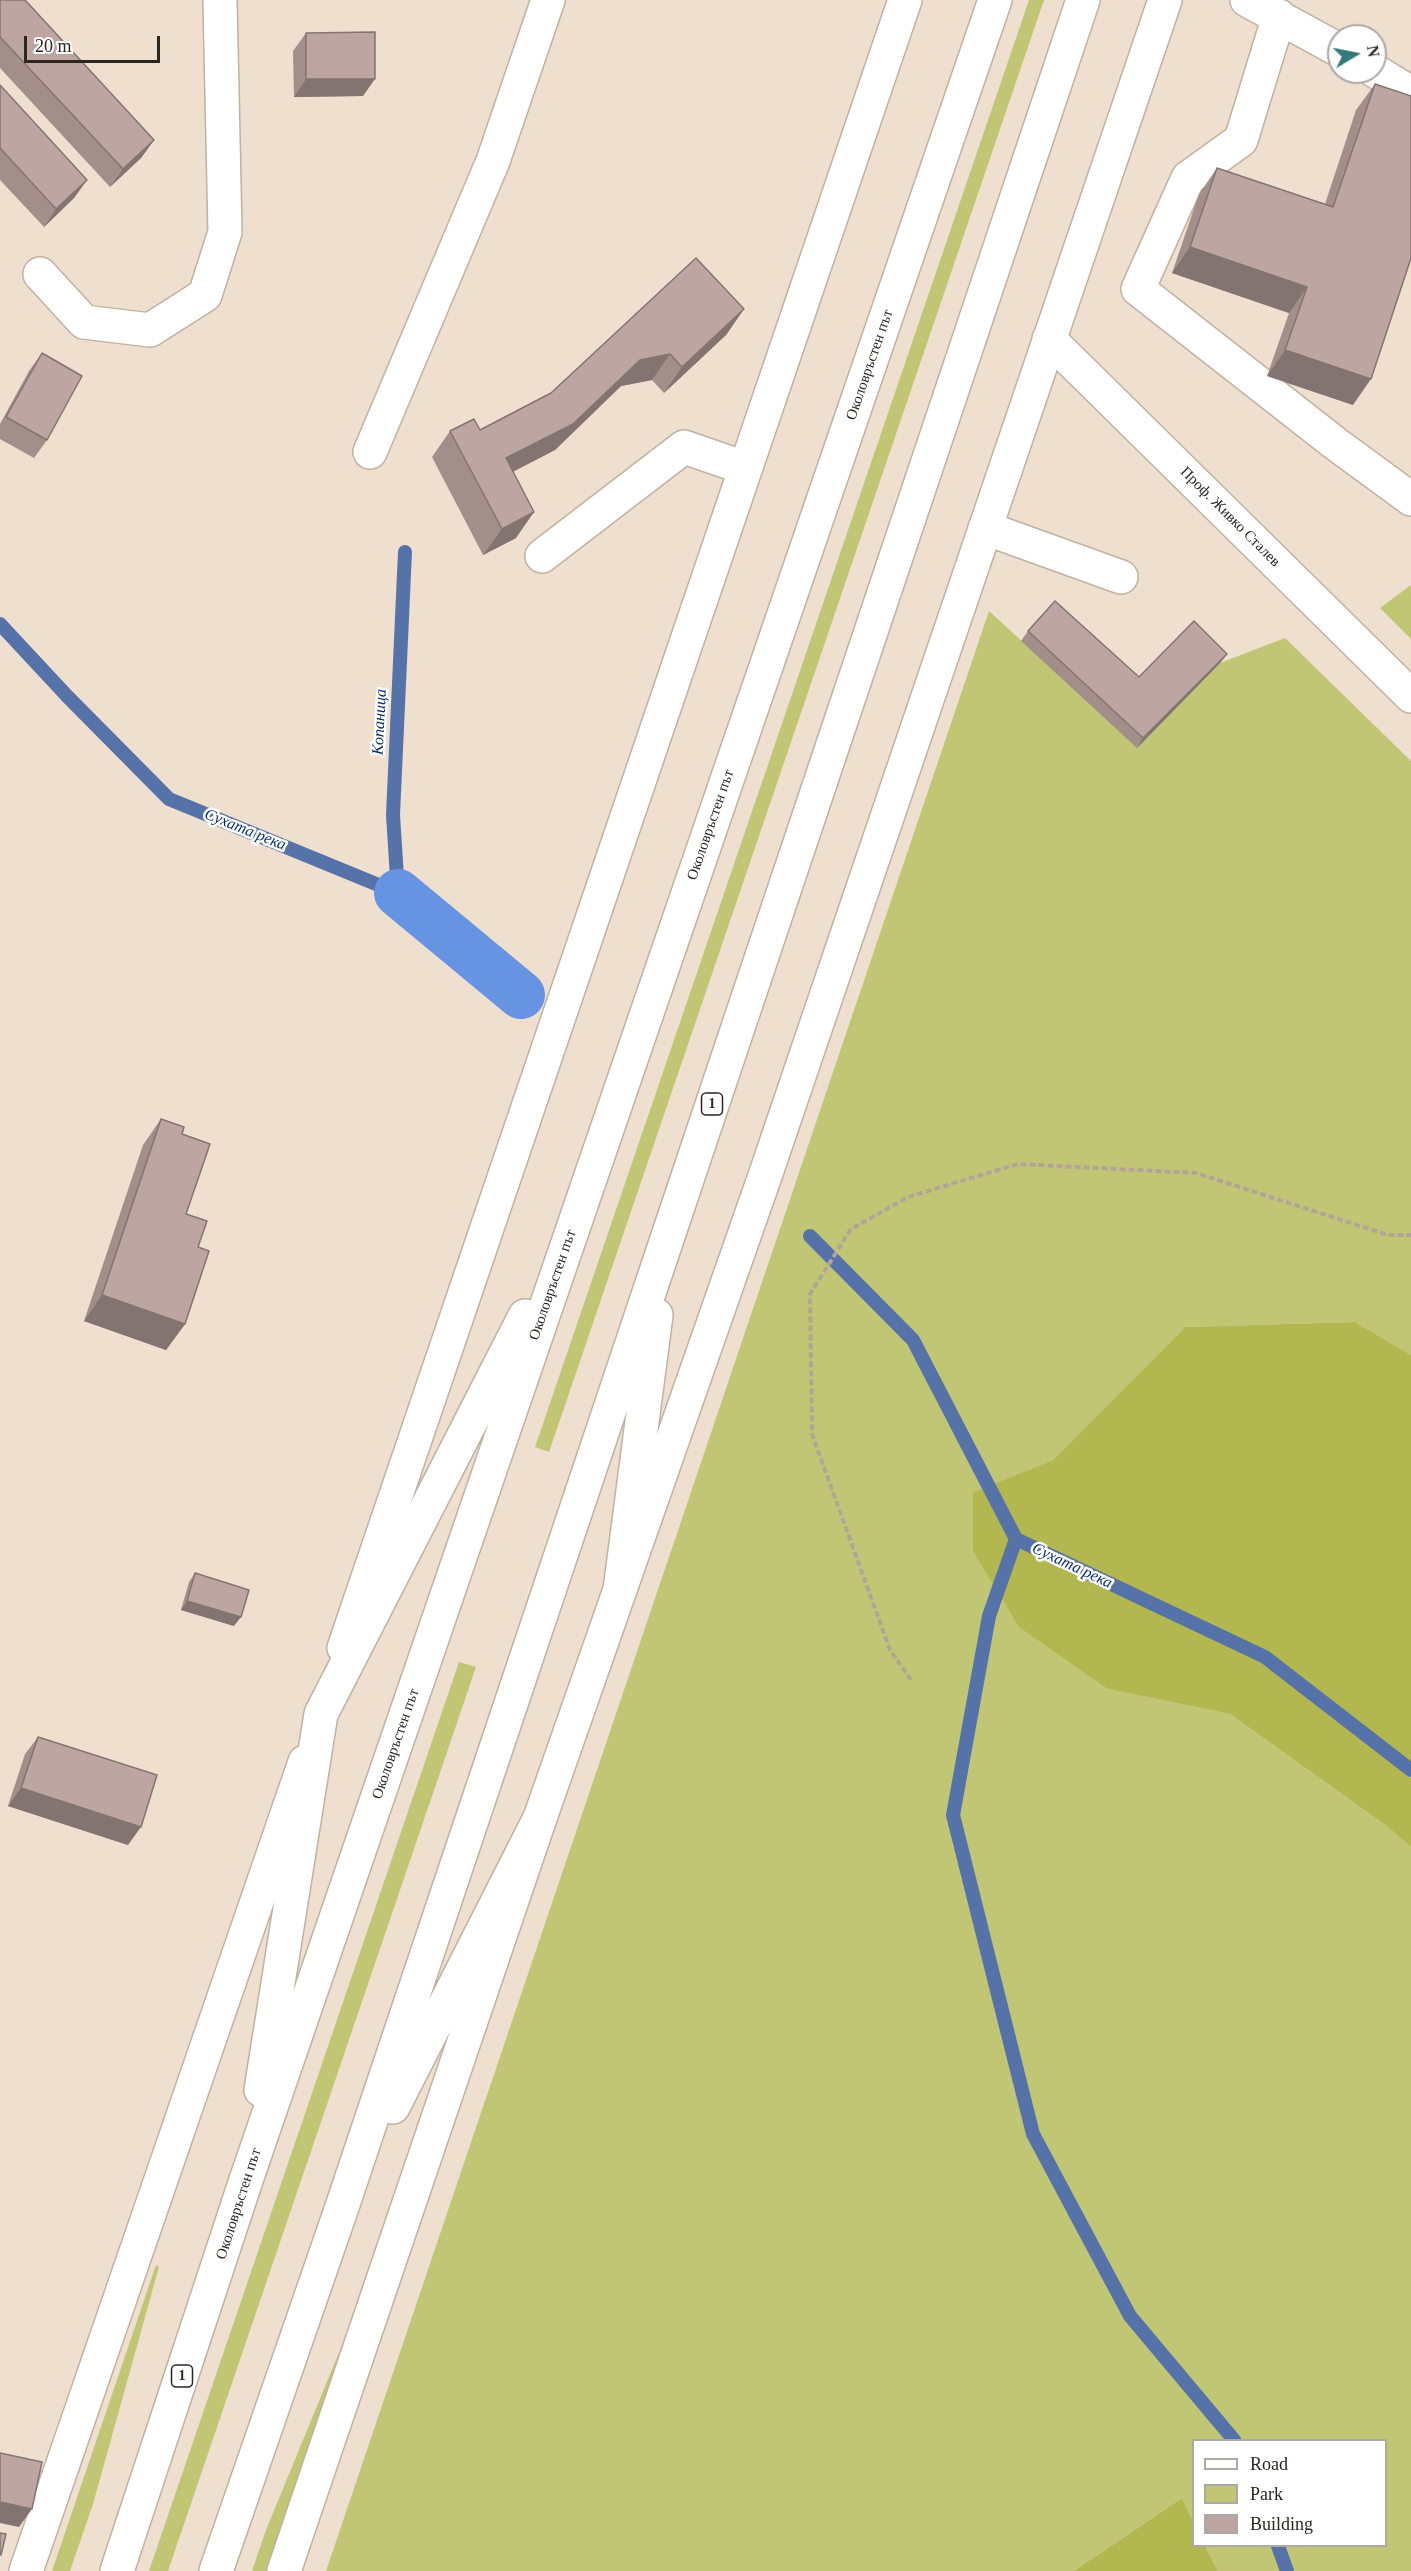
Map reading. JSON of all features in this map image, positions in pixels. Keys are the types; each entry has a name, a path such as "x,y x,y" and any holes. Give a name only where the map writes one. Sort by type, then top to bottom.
{"main road":[{"path":"40,274 84,322 106,325 150,330 205,295 225,232 220,0"},
{"path":"370,452 493,161 548,0"},
{"path":"26,2571 321,1714 905,0"},
{"name":"Околовръстен път","path":"117,2571 246,2180 995,0"},
{"name":"1","path":"216,2571 342,2207 1083,0"},
{"path":"284,2571 540,1818 766,1173 1165,0"},
{"path":"1248,0 1327,43"},
{"path":"1279,16 1241,140 1188,178 1138,289 1336,444 1411,497"},
{"path":"1387,78 1411,93"},
{"name":"Проф. Живко Сталев","path":"1050,339 1411,696"},
{"path":"542,556 684,447 745,468"},
{"path":"985,528 1121,577"},
{"path":"246,2180 321,1714 578,1213"},
{"path":"620,1590 666,1240"},
{"path":"342,2207 540,1818"}],"path":[{"path":"911,1680 890,1650 812,1434 810,1294 851,1229 908,1197 1018,1164 1197,1173 1388,1235 1411,1235"}],"green space":[{"path":"1029,0 1044,0 549,1452 535,1447"},
{"path":"1411,585 1411,639 1380,608"},
{"path":"989,611 1137,747 1220,663 1285,638 1411,761 1411,1355 1355,1322 1185,1327 1053,1460 973,1492 1108,1689 1230,1714 1388,1827 1411,1847 1411,2571 1218,2571 1206,2547 1387,2547 1387,2439 1192,2439 1192,2519 1182,2498 1074,2571 326,2571"},
{"path":"1355,1322 1411,1355 1411,1847 1388,1827 1230,1714 1108,1689 1019,1627 973,1551 973,1492 1053,1460 1185,1327"},
{"path":"459,1662 476,1667 168,2571 149,2571"},
{"path":"156,2265 159,2267 93,2504 70,2571 52,2571"},
{"path":"347,2333 268,2571 252,2571 266,2530"},
{"path":"1182,2498 1192,2519 1192,2547 1206,2547 1218,2571 1074,2571"}],"building":[{"path":"0,0 25,0 154,140 123,169 0,37"},
{"path":"375,32 375,79 306,79 306,33"},
{"path":"1375,84 1411,96 1411,258 1371,379 1285,350 1307,287 1190,247 1217,168 1333,207"},
{"path":"0,85 87,180 56,209 0,148"},
{"path":"696,258 744,309 682,367 670,354 640,360 573,424 506,458 534,512 502,529 450,431 474,419 480,430 551,393"},
{"path":"42,353 82,376 47,440 6,417"},
{"path":"1055,601 1139,677 1194,621 1227,654 1143,738 1028,631"},
{"path":"161,1119 184,1127 182,1134 210,1144 186,1214 207,1221 198,1247 209,1251 185,1324 102,1295"},
{"path":"195,1573 249,1590 241,1617 187,1601"},
{"path":"38,1737 157,1775 141,1827 21,1788"},
{"path":"0,2453 42,2462 32,2509 0,2502"},
{"path":"0,2533 6,2534 1,2555 0,2555"}],"waterway":[{"name":"Сухата река","path":"0,624 67,696 169,799 398,893 393,815 405,552"},
{"name":"Сухата река","path":"398,893 521,995"},
{"name":"Сухата река","path":"810,1236 913,1340 1016,1539 1265,1657 1411,1770"},
{"path":"1016,1539 989,1616 953,1815 1033,2134 1130,2316 1233,2439"},
{"path":"1278,2547 1287,2571"}],"water label":[{"name":"Копаница","path":"380,722"}]}
